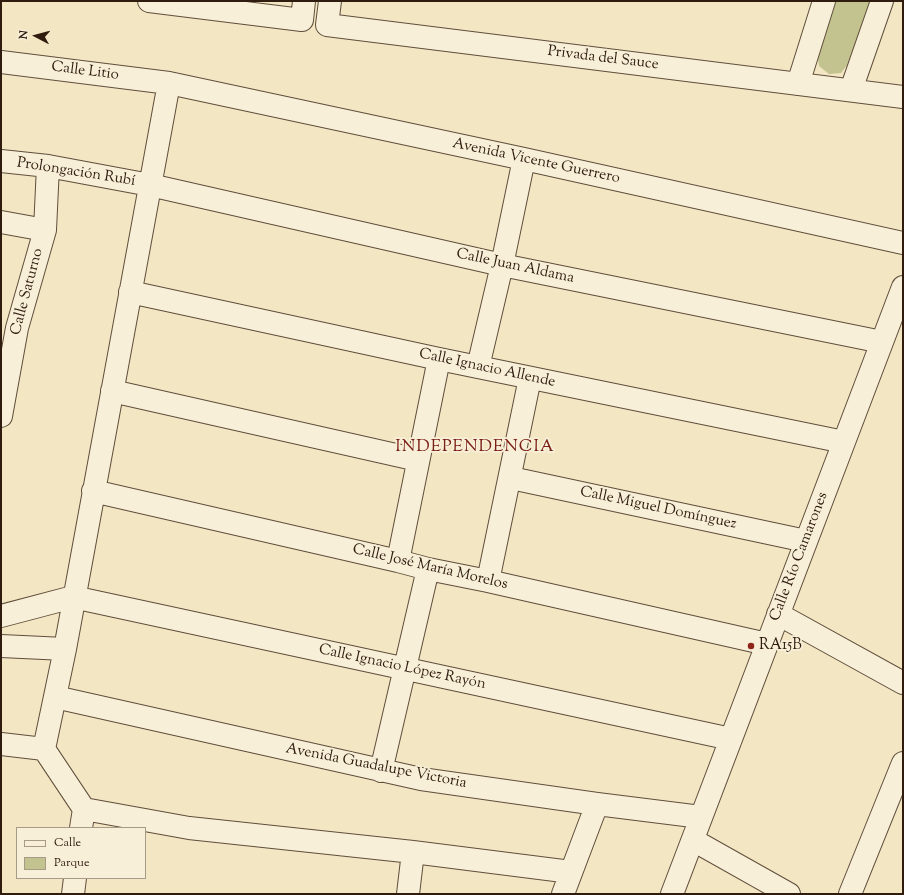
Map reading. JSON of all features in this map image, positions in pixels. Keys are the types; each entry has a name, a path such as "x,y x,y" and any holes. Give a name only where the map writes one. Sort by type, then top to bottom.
{"street":[{"path":"150,1 302,20 304,1"},
{"name":"Privada del Sauce","path":"330,1 327,25 903,97"},
{"path":"798,84 824,1"},
{"path":"851,90 882,1"},
{"name":"Calle Litio","path":"1,62 169,83"},
{"path":"169,83 55,697 44,749 82,819 189,828 413,852 571,872"},
{"name":"Avenida Vicente Guerrero","path":"169,83 524,159 903,243"},
{"path":"478,367 524,159"},
{"name":"Prolongación Rubí","path":"1,161 48,166 150,185"},
{"name":"Calle Saturno","path":"1,416 9,327 45,230 48,166"},
{"name":"Calle Juan Aldama","path":"150,185 502,264 882,342"},
{"path":"1,222 45,230"},
{"name":"Calle Río Camarones","path":"672,894 903,287"},
{"name":"Calle Ignacio Allende","path":"130,292 439,359 844,442"},
{"path":"398,561 439,359"},
{"path":"488,581 530,378"},
{"path":"112,391 418,460"},
{"name":"Calle Miguel Domínguez","path":"510,478 806,541"},
{"name":"Calle José María Morelos","path":"93,491 428,569 488,581 767,644"},
{"path":"381,771 428,569"},
{"path":"1,616 73,597"},
{"name":"Calle Ignacio López Rayón","path":"73,597 731,739"},
{"path":"778,614 903,683"},
{"path":"1,646 64,649"},
{"name":"Avenida Guadalupe Victoria","path":"55,697 421,779 701,817"},
{"path":"1,744 44,749"},
{"path":"850,894 903,763"},
{"path":"563,894 597,804"},
{"path":"693,840 786,893"},
{"path":"408,894 413,852"},
{"path":"74,894 75,879"}],"green space":[{"path":"834,1 871,1 847,65 841,73 829,74 819,66 817,53"}],"place":[{"name":"RA15B","path":"751,646"}],"district":[{"name":"INDEPENDENCIA","path":"475,448"}]}
